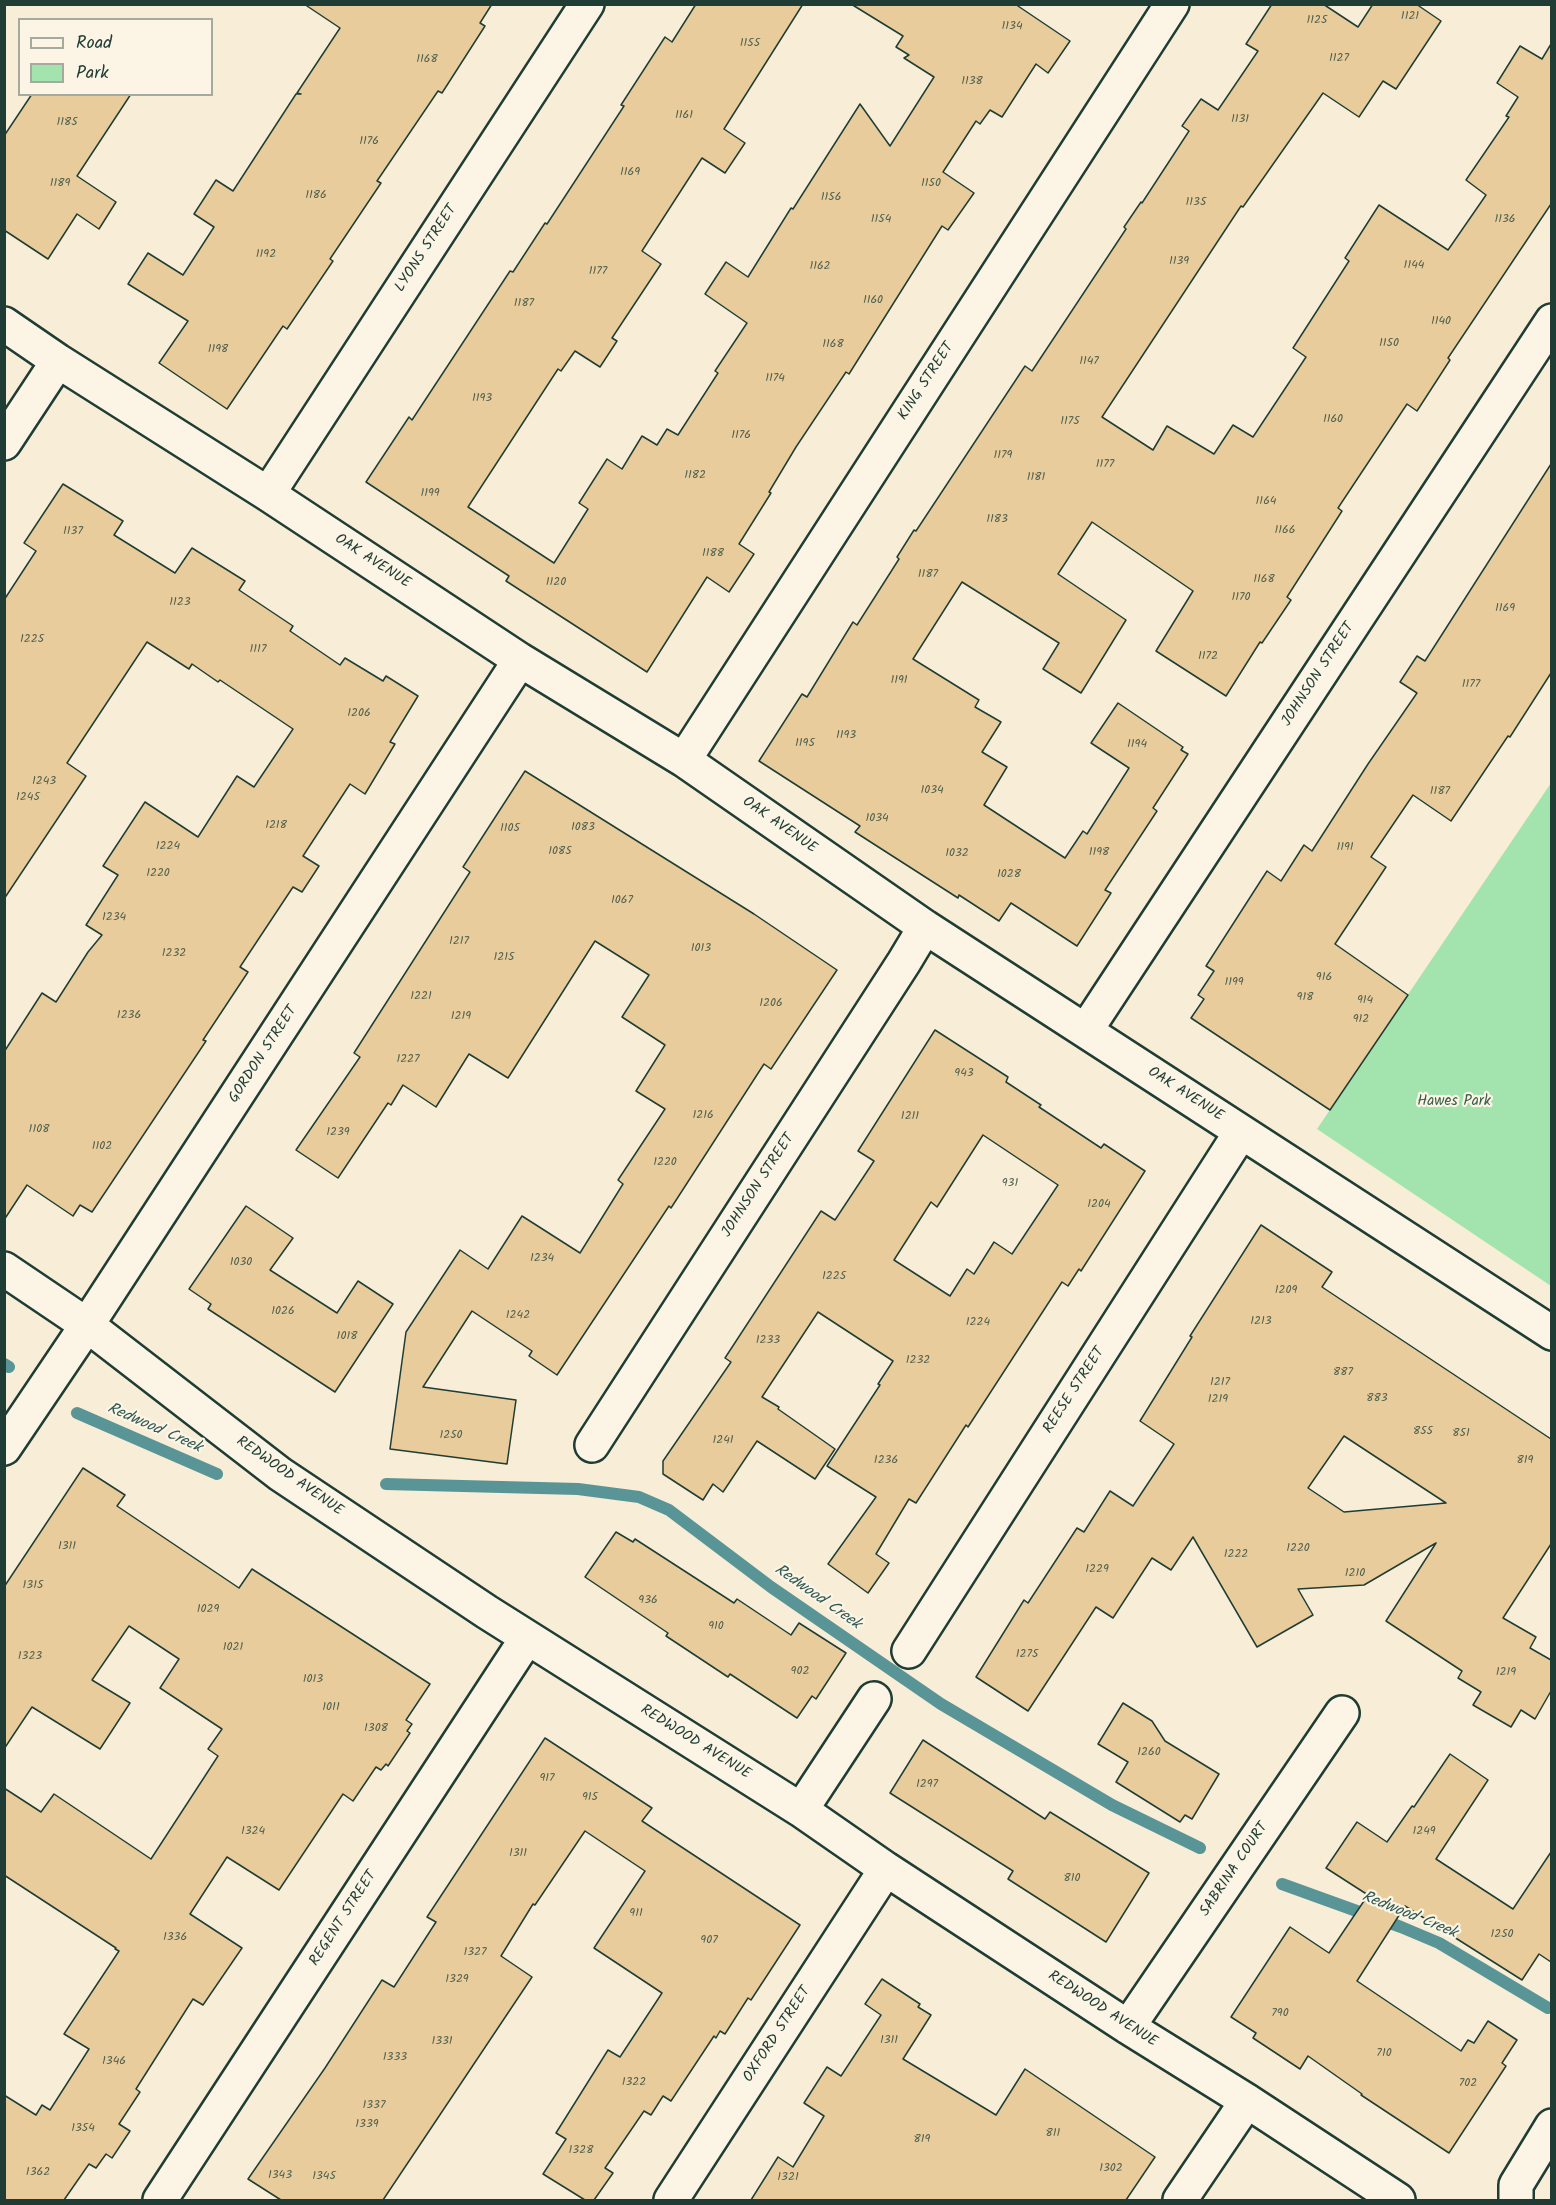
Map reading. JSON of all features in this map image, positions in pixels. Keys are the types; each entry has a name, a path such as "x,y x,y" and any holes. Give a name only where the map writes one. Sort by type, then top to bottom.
{"street":[{"name":"LYONS STREET","path":"268,494 587,4"},
{"name":"KING STREET","path":"684,760 1172,4"},
{"name":"JOHNSON STREET","path":"1086,1030 1551,321"},
{"name":"OAK AVENUE","path":"4,324 520,660 684,760 925,927 1551,1333"},
{"path":"4,443 58,361"},
{"name":"GORDON STREET","path":"4,1448 87,1326 520,660"},
{"name":"JOHNSON STREET","path":"592,1445 925,927"},
{"name":"REESE STREET","path":"909,1651 1241,1131"},
{"name":"REDWOOD AVENUE","path":"4,1269 87,1326 280,1474 527,1638 801,1810 886,1869 1398,2200"},
{"name":"REGENT STREET","path":"160,2200 527,1638"},
{"path":"801,1810 874,1700"},
{"name":"SABRINA COURT","path":"1128,2027 1341,1713"},
{"name":"OXFORD STREET","path":"671,2200 886,1869"},
{"path":"1180,2200 1247,2101"},
{"path":"1516,2200 1516,2185 1551,2126"}],"green space":[{"name":"Hawes Park","path":"1551,783 1551,1286 1317,1129"}],"building":[{"path":"304,4 492,4 480,23 485,26 442,93 438,91 377,181 381,183 330,259 333,261 287,329 283,326 227,409 159,363 188,321 128,284 148,253 183,275 214,227 194,214 216,180 233,191 296,94 301,94 297,93 340,28"},
{"path":"696,4 803,4 724,129 745,143 725,173 702,158 642,251 661,264 612,338 617,341 600,367 575,351 561,371 558,369 468,507 554,563 588,509 579,503 607,459 622,469 642,436 657,445 667,429 678,435 718,373 715,371 747,323 705,294 726,262 748,277 860,104 890,146 934,77 904,58 909,55 896,47 903,36 851,4 1015,4 1070,41 1048,73 1036,64 1002,117 990,110 980,124 976,121 943,172 974,193 948,230 942,226 849,374 846,372 796,447 739,544 754,554 729,592 707,577 647,672 506,581 509,576 366,482 409,417 412,420 510,271 513,272 545,223 547,224 624,106 621,105 665,37 672,42"},
{"path":"1272,4 1323,4 1358,27 1373,4 1416,4 1441,21 1396,89 1383,81 1359,117 1323,93 1243,207 1241,206 1102,417 1153,450 1167,426 1214,454 1233,425 1253,437 1306,357 1293,348 1349,261 1345,258 1379,205 1448,250 1486,195 1466,180 1509,117 1506,116 1518,97 1497,83 1520,46 1542,59 1551,44 1551,204 1448,358 1450,360 1417,411 1407,404 1338,508 1342,511 1287,597 1291,600 1262,643 1260,642 1226,696 1156,651 1193,591 1092,522 1058,574 1126,620 1081,693 1043,669 1059,643 962,582 913,659 979,700 975,707 1001,722 982,752 1007,767 984,805 1065,858 1083,831 1087,834 1129,768 1091,743 1118,703 1183,747 1181,750 1188,754 1153,808 1157,811 1105,890 1111,893 1077,946 1011,903 999,921 959,895 958,898 855,832 860,826 759,761 802,694 807,697 853,622 857,625 899,559 897,557 914,530 916,531 1025,366 1032,371 1126,229 1124,227 1189,131 1182,126 1201,99 1218,110 1258,51 1246,44"},
{"path":"31,96 130,96 77,176 116,202 99,229 77,214 48,259 4,230 4,136"},
{"path":"1551,464 1551,673 1510,737 1508,736 1451,821 1413,795 1371,857 1386,867 1335,944 1408,995 1330,1110 1191,1018 1204,999 1198,995 1214,971 1206,966 1267,871 1281,881 1304,845 1312,851 1417,693 1400,682 1417,656 1425,661"},
{"path":"63,484 123,521 114,535 175,573 192,548 245,581 239,590 293,626 290,631 340,665 345,658 383,681 386,676 418,696 390,742 395,744 365,794 350,784 303,856 319,866 302,892 293,887 240,967 248,972 203,1040 206,1041 92,1212 80,1205 73,1216 27,1185 4,1220 4,1052 42,993 56,1002 88,952 102,935 86,925 118,875 103,866 145,802 198,837 237,776 254,787 293,729 220,680 218,682 192,664 189,669 147,642 67,763 86,776 4,899 4,600 36,551 24,543"},
{"path":"525,771 754,914 837,970 771,1069 764,1064 671,1208 669,1206 557,1375 529,1356 532,1351 472,1311 423,1387 516,1400 507,1464 390,1449 406,1332 460,1250 488,1269 522,1216 580,1253 623,1184 618,1180 665,1109 636,1091 665,1045 622,1017 649,975 595,941 508,1078 469,1054 436,1107 403,1085 391,1105 388,1103 338,1178 296,1150 360,1057 354,1053 470,872 463,867"},
{"path":"935,1030 1008,1077 1006,1082 1041,1105 1039,1107 1101,1148 1104,1144 1145,1171 1081,1271 1079,1269 1068,1286 1062,1282 916,1503 909,1499 876,1554 889,1563 868,1593 828,1564 876,1497 827,1466 893,1361 818,1312 762,1397 835,1449 815,1479 757,1441 723,1492 713,1484 703,1500 663,1474 663,1461 731,1362 725,1358 821,1211 835,1220 874,1161 858,1151","holes":["983,1135 1058,1185 1012,1254 994,1242 974,1274 967,1269 950,1296 894,1260 931,1202 937,1207"]},
{"path":"246,1206 293,1238 270,1270 337,1313 358,1281 393,1304 335,1392 208,1309 211,1304 189,1289"},
{"path":"1261,1225 1332,1272 1322,1287 1551,1439 1551,1544 1503,1618 1536,1637 1530,1648 1551,1660 1551,1691 1535,1719 1521,1710 1511,1727 1473,1705 1481,1692 1458,1678 1462,1671 1386,1621 1436,1543 1364,1585 1298,1589 1313,1615 1257,1647 1193,1537 1171,1570 1152,1558 1113,1618 1096,1607 1028,1711 976,1677 1024,1600 1028,1603 1077,1528 1084,1532 1110,1491 1133,1506 1174,1444 1140,1421 1192,1337 1190,1336","holes":["1344,1436 1446,1503 1344,1512 1308,1488"]},
{"path":"83,1468 125,1495 117,1506 239,1588 252,1569 430,1684 406,1720 412,1724 407,1731 410,1733 388,1766 386,1764 381,1770 376,1767 353,1801 343,1794 279,1890 227,1857 190,1914 242,1948 203,2005 193,1999 136,2089 140,2092 119,2124 130,2131 112,2158 106,2154 96,2168 89,2164 64,2200 4,2200 4,2095 36,2115 42,2105 50,2110 89,2049 64,2034 119,1951 4,1875 4,1788 41,1812 54,1794 151,1859 218,1756 208,1749 222,1729 160,1688 179,1659 129,1626 92,1680 130,1703 100,1749 32,1707 4,1749 4,1587"},
{"path":"616,1532 633,1542 635,1539 734,1603 737,1599 791,1635 799,1623 846,1653 816,1699 812,1696 797,1718 730,1674 728,1677 666,1636 668,1633 585,1577"},
{"path":"1123,1703 1152,1721 1165,1741 1219,1774 1192,1819 1185,1815 1180,1822 1116,1782 1128,1762 1098,1744"},
{"path":"545,1738 652,1808 642,1821 800,1925 751,2000 748,1998 725,2034 720,2031 716,2038 714,2036 671,2101 663,2096 651,2115 644,2111 605,2168 613,2173 594,2200 585,2200 543,2174 566,2139 556,2133 608,2050 620,2057 662,1993 594,1948 645,1871 585,1831 535,1905 533,1904 501,1956 532,1977 383,2200 281,2200 248,2179 325,2068 382,1980 394,1987 436,1922 427,1917"},
{"path":"923,1740 1045,1819 1050,1812 1149,1873 1106,1942 1008,1879 1013,1871 890,1793"},
{"path":"1450,1754 1488,1780 1436,1859 1513,1909 1551,1852 1551,1962 1539,1954 1522,1980 1405,1906 1357,1981 1461,2051 1468,2040 1474,2043 1488,2021 1517,2040 1502,2063 1506,2066 1449,2153 1361,2095 1308,2056 1300,2069 1253,2038 1256,2033 1231,2017 1290,1927 1329,1953 1368,1895 1326,1868 1357,1822 1387,1842"},
{"path":"882,1979 920,2004 918,2007 931,2015 903,2059 996,2115 1025,2069 1155,2157 1126,2200 751,2200 778,2157 793,2167 824,2116 804,2103 827,2067 841,2076 881,2015 865,2004"}],"waterway":[{"name":"Redwood Creek","path":"4,1364 9,1367"},
{"name":"Redwood Creek","path":"77,1413 217,1474"},
{"name":"Redwood Creek","path":"386,1484 578,1489 639,1497 669,1510 771,1587 941,1704 1112,1805 1200,1848"},
{"name":"Redwood Creek","path":"1282,1884 1439,1943 1548,2008"}]}
